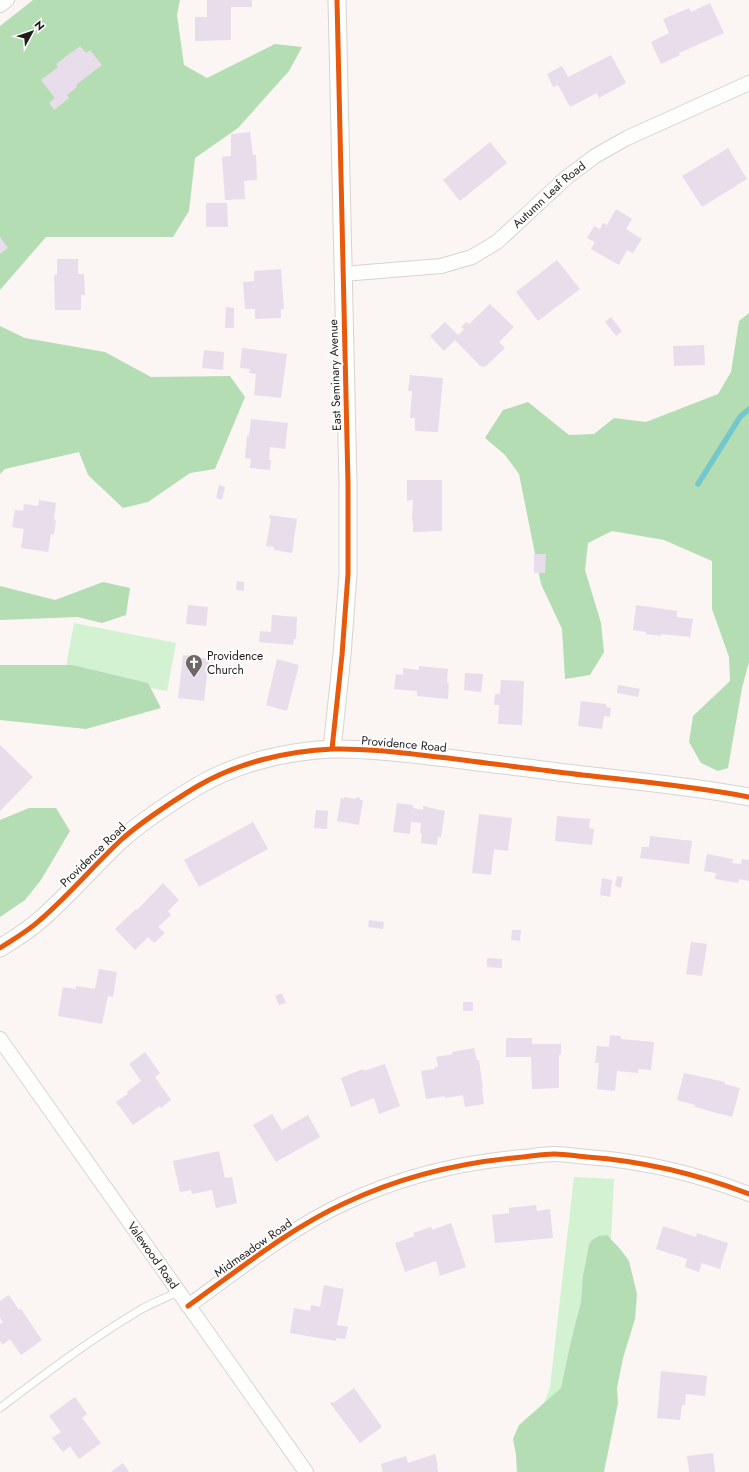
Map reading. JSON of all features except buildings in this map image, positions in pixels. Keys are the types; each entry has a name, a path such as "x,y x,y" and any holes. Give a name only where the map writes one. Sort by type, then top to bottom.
{"street":[{"path":"0,5 7,0"},
{"name":"East Seminary Avenue","path":"332,750 342,655 348,574 348,484 342,274 337,0"},
{"name":"Autumn Leaf Road","path":"342,274 441,266 472,257 497,242 566,178 595,156 627,138 749,83"},
{"name":"Providence Road","path":"0,948 38,921 58,904 120,841 153,814 185,794 222,774 250,764 280,756 332,750 361,750 432,756 705,790 749,797"},
{"name":"Valewood Road","path":"0,1039 306,1472"},
{"name":"Midmeadow Road","path":"188,1306 299,1228 345,1203 393,1184 440,1170 498,1159 554,1154 611,1159 672,1169 720,1182 749,1194"}],"lane":[{"path":"0,1408 95,1339 140,1310 178,1292"}],"green space":[{"path":"33,0 180,0 177,15 184,65 207,78 275,44 302,47 289,71 238,128 195,158 189,211 173,237 46,237 0,290 0,26"},
{"path":"749,313 749,662 742,688 728,768 718,771 701,763 689,742 693,716 730,681 729,657 712,609 712,561 664,540 612,531 588,543 585,570 601,623 604,652 590,675 565,679 562,629 541,584 519,474 505,455 485,438 503,410 528,402 569,435 594,434 614,418 646,422 718,394 731,372 739,321"},
{"path":"0,326 25,338 105,352 151,377 230,376 245,397 215,469 190,473 148,502 123,508 88,475 79,452 5,469 0,474"},
{"path":"103,582 130,588 126,615 102,623 78,617 0,620 0,586 55,600"},
{"path":"74,623 176,643 167,691 65,672"},
{"path":"0,665 72,665 148,683 161,708 86,729 0,720"},
{"path":"29,808 56,808 70,831 41,880 25,900 0,917 0,820"},
{"path":"574,1177 614,1179 604,1377 536,1472 539,1417 550,1387"},
{"path":"607,1235 629,1261 637,1294 635,1319 623,1358 617,1388 618,1403 604,1472 517,1472 513,1439 519,1425 561,1388 581,1302 583,1276 589,1245 592,1240 599,1236"}],"waterway":[{"path":"698,484 740,417 749,409"}],"cycle path":[{"path":"332,749 342,655 348,574 348,484 337,0"},
{"path":"0,948 35,924 122,839 158,812 196,787 228,771 262,760 297,752 333,749 362,749 678,786 749,797"},
{"path":"188,1306 284,1237 324,1213 366,1194 410,1178 455,1167 500,1159 554,1154 566,1155 649,1165 710,1180 749,1194"}],"place":[{"name":"Providence Church","path":"194,678"}]}
